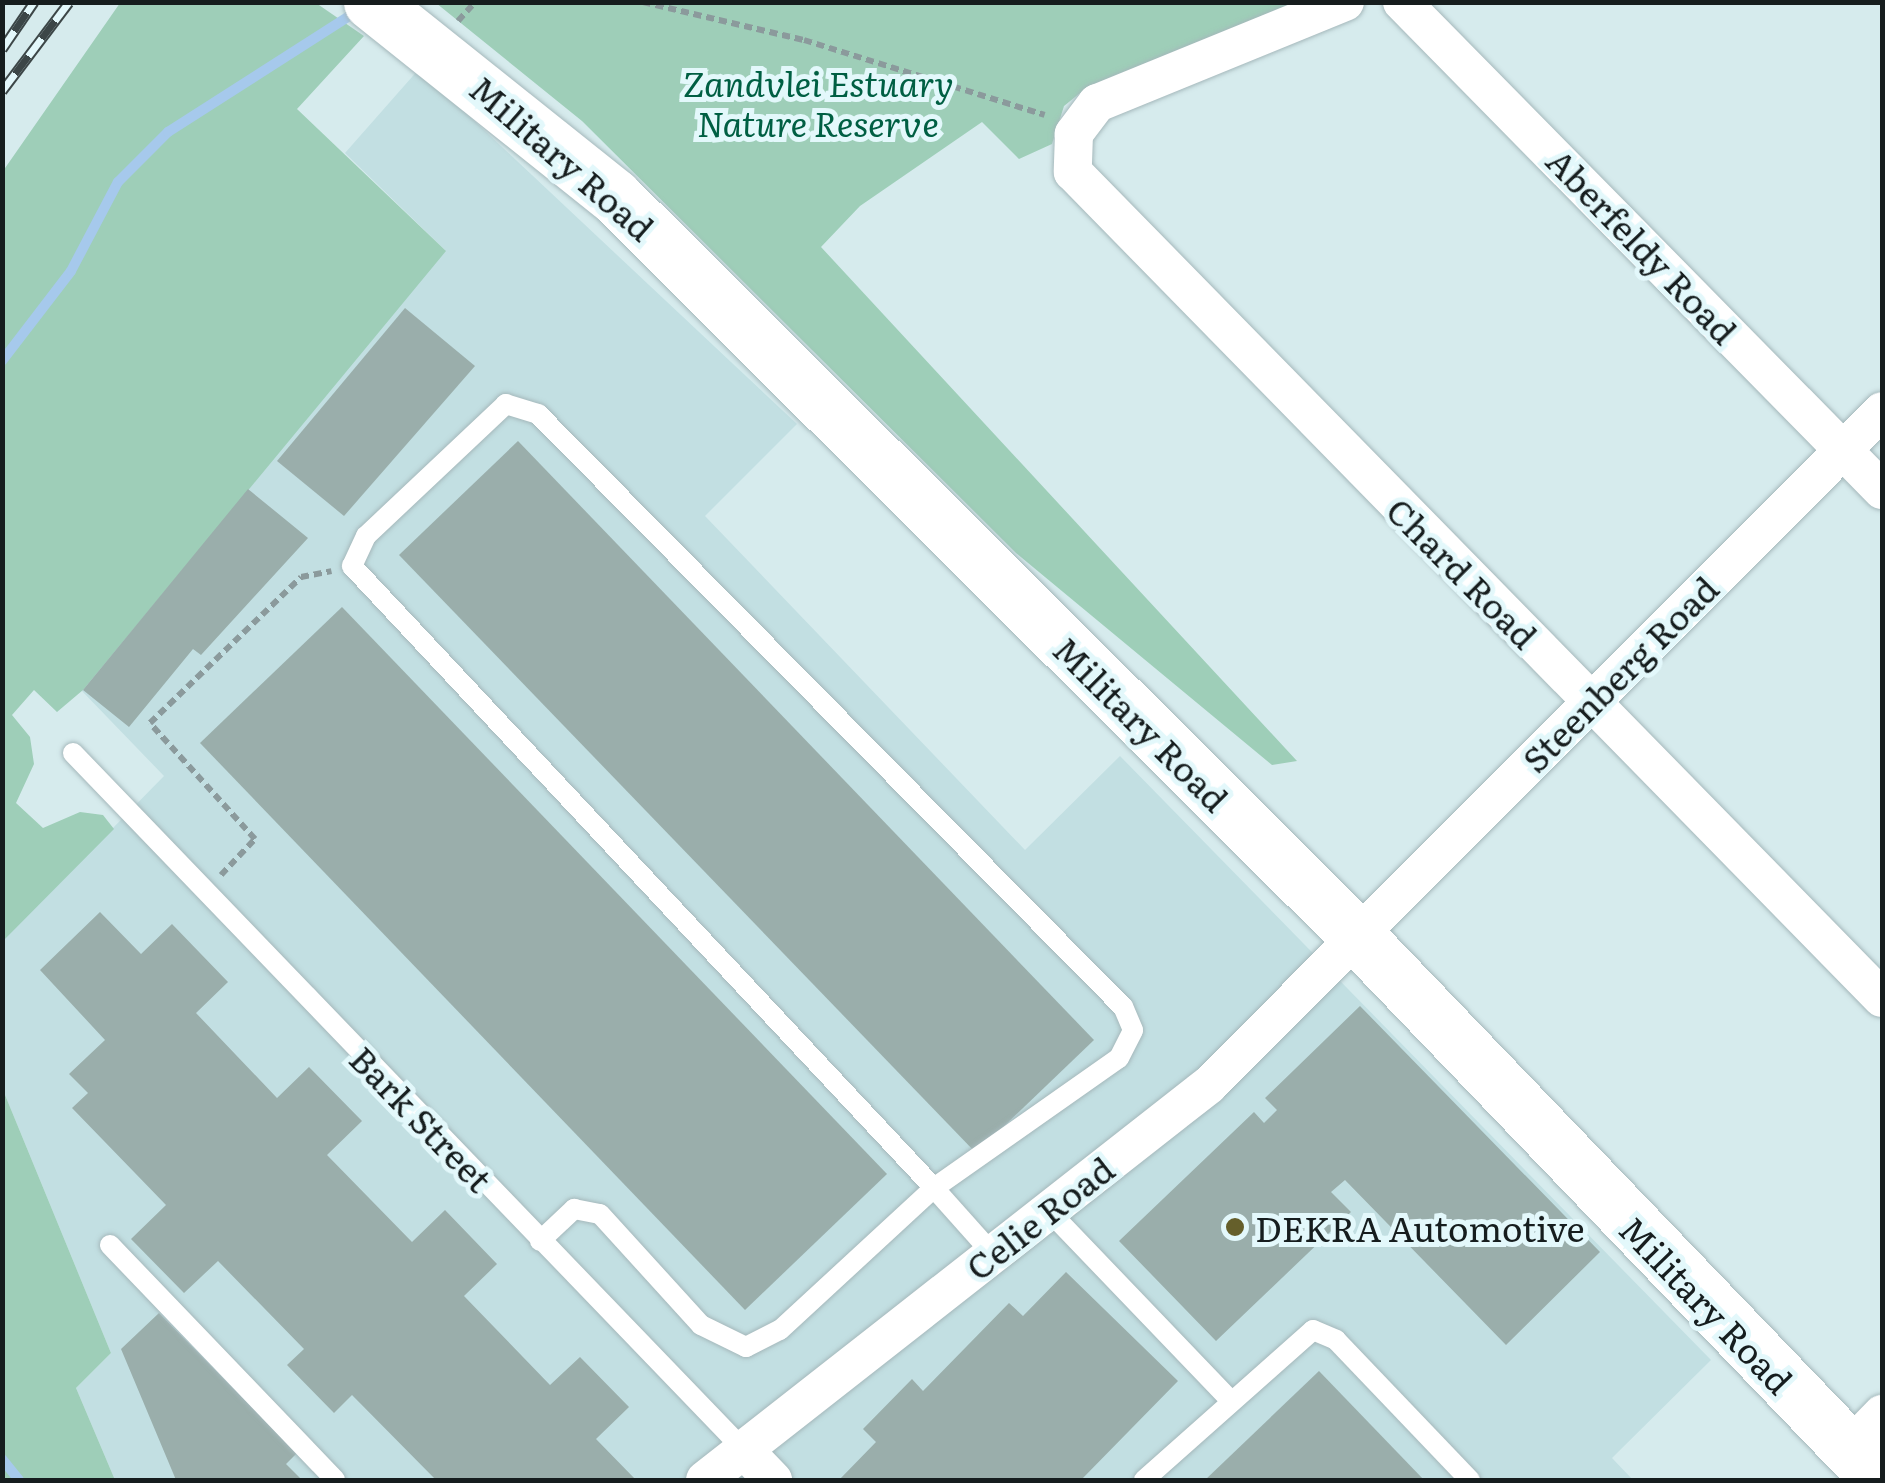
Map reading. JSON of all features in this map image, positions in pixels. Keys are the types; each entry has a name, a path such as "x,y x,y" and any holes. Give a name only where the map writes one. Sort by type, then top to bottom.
{"main road":[{"name":"Military Road","path":"412,20 614,196 1870,1448"}],"street":[{"path":"1077,125 1345,2"},
{"name":"Aberfeldy Road","path":"1402,2 1882,490"},
{"name":"Chard Road","path":"1077,125 1073,172 1085,190 1882,998"},
{"name":"Steenberg Road","path":"1356,935 1882,411"},
{"name":"Celie Road","path":"705,1480 1209,1085 1356,935"},
{"name":"Bark Street","path":"744,1450 773,1480"}],"lane":[{"path":"540,1240 574,1208 600,1214 701,1325 746,1348 780,1330 934,1188 1119,1058 1132,1030 1123,1007 538,414 506,404 366,536 352,566 934,1188 992,1253"},
{"name":"Bark Street","path":"73,753 744,1450"},
{"path":"1047,1209 1228,1398"},
{"path":"110,1245 335,1480"},
{"path":"1144,1480 1299,1335 1326,1333 1470,1480"}],"path":[{"path":"412,20 475,2"},
{"path":"643,2 804,40 1022,114 1077,125"},
{"path":"206,891 256,840 150,722 301,577 352,566"}],"shaded area":[{"path":"419,69 797,424 705,516 1025,850 1120,756 1711,1360 1612,1458 1633,1480 115,1480 76,1388 111,1353 3,1090 2,941 164,776 81,690 445,250 345,153"}],"green space":[{"path":"120,3 316,3 364,36 297,109 446,251 83,690 57,712 34,690 12,715 30,737 34,764 16,803 43,828 80,812 103,815 114,829 3,941 3,171"},
{"name":"Zandvlei Estuary Nature Reserve","path":"436,3 1298,3 1085,89 1064,106 1052,144 1019,159 982,122 860,206 821,247 1297,761 1272,765 1016,553 582,121"},
{"path":"3,1090 111,1353 76,1388 115,1480 3,1480"}],"building":[{"path":"405,308 475,366 344,516 277,461"},
{"path":"518,441 1094,1040 976,1153 399,555"},
{"path":"248,489 308,538 201,655 193,649 129,727 83,690"},
{"path":"342,607 887,1174 745,1310 200,743"},
{"path":"100,912 141,954 172,924 228,982 196,1013 277,1098 309,1067 362,1121 327,1155 412,1242 445,1210 497,1264 464,1296 550,1385 580,1357 629,1407 596,1439 636,1480 436,1480 352,1395 334,1413 287,1365 304,1349 218,1261 184,1293 131,1239 166,1205 72,1108 88,1093 69,1074 105,1040 40,970"},
{"path":"1360,1006 1600,1252 1506,1345 1345,1180 1331,1192 1351,1212 1216,1341 1119,1241 1254,1112 1264,1123 1277,1110 1265,1098"},
{"path":"1066,1272 1178,1381 1081,1480 839,1480 876,1442 863,1429 912,1379 923,1391 1009,1303 1023,1316"},
{"path":"159,1313 297,1453 286,1464 302,1480 176,1480 121,1349"},
{"path":"1319,1371 1424,1480 1205,1480"}],"waterway":[{"path":"2,361 71,271 118,182 168,132 357,11"},
{"path":"2,1459 19,1480"}],"railway":[{"path":"2,49 34,2"},
{"path":"2,91 69,2"}],"place":[{"name":"DEKRA Automotive","path":"1235,1227"}]}
